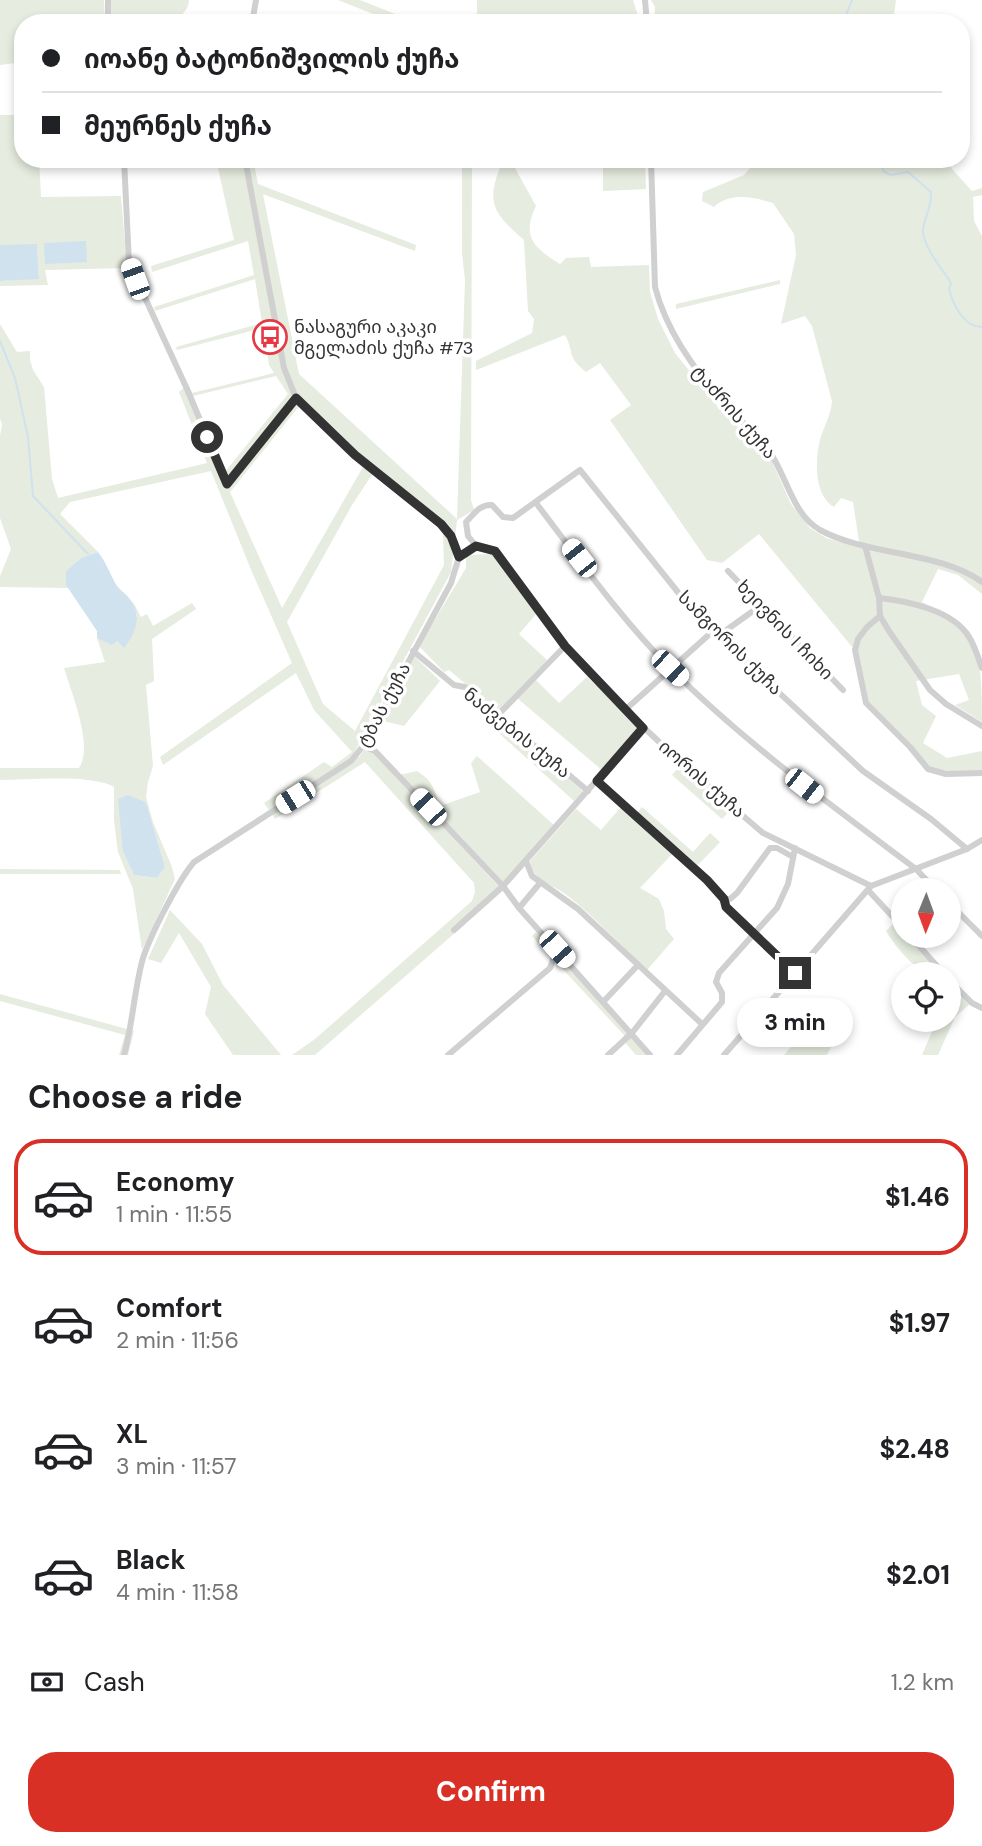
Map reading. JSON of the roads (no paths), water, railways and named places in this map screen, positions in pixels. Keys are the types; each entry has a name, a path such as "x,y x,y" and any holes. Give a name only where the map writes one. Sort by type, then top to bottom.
{"street":[{"path":"124,168 129,263 227,484 296,398"},
{"path":"247,168 284,368 296,398 355,455 441,524 451,536 459,557 476,546"},
{"name":"ტაძრის ქუჩა","path":"651,168 655,286 660,305 679,344 708,385 778,463 791,495 811,524 822,531 865,545 964,570 982,582"},
{"name":"სამგორის ქუჩა","path":"476,546 468,536 466,522 485,504 492,505 508,519 536,503 580,470 693,611 863,771 931,818 967,849"},
{"path":"536,503 670,668 765,755 925,878"},
{"path":"865,545 879,598 880,616 930,691 982,726"},
{"name":"იორის ქუჩა","path":"476,546 492,549 497,554 565,646 625,710 763,833 869,888"},
{"name":"ტბას ქუჩა","path":"124,1055 143,957 188,869 194,862 351,761 363,746 451,583 459,557"},
{"name":"ხეივნის I ჩიხი","path":"728,571 843,690"},
{"path":"879,598 922,605 948,618 968,635 982,668"},
{"path":"625,710 670,668 716,633 760,606"},
{"path":"880,616 867,626 858,639 855,650 866,703 928,769 946,774 982,773"},
{"path":"498,715 565,646"},
{"name":"ნაძვების ქუჩა","path":"413,651 454,685 465,687 588,791 643,728"},
{"path":"363,746 375,751 503,886 519,908 650,1055"},
{"path":"597,781 707,880 724,899 726,907 753,936 795,973"},
{"path":"454,930 503,886 588,791"},
{"path":"724,1055 869,888 967,849 982,840"},
{"path":"724,899 730,899 737,893 770,848 777,848 793,857"},
{"path":"677,1055 722,1002 716,977 769,918 782,898 791,873 795,848"},
{"path":"526,861 532,876 578,909 702,1024"},
{"path":"519,908 540,883"},
{"path":"869,888 891,915"},
{"path":"961,915 982,936"},
{"path":"921,948 933,962"},
{"path":"448,1055 551,968 557,949"},
{"path":"604,1001 638,965"},
{"path":"608,1055 632,1033 665,991"},
{"path":"961,992 972,1003 982,1007"}],"water":[{"path":"86,241 87,262 45,264 44,243"},
{"path":"37,244 39,279 0,281 0,245"},
{"path":"98,552 117,586 136,610 135,630 124,648 117,641 112,645 97,638 97,631 66,585 66,571 81,558"},
{"path":"128,795 145,802 148,809 165,867 157,878 134,875 123,852 118,799"}],"waterway":[{"path":"847,14 852,0"},
{"path":"883,168 883,171 891,175 908,172 931,192 923,228 924,239 951,283 949,289 956,308 970,323 982,327"},
{"path":"0,341 15,378 28,437 33,496 88,554"}],"place":[{"name":"ნასაგური აკაკი მგელაძის ქუჩა #73","path":"270,337"}]}
